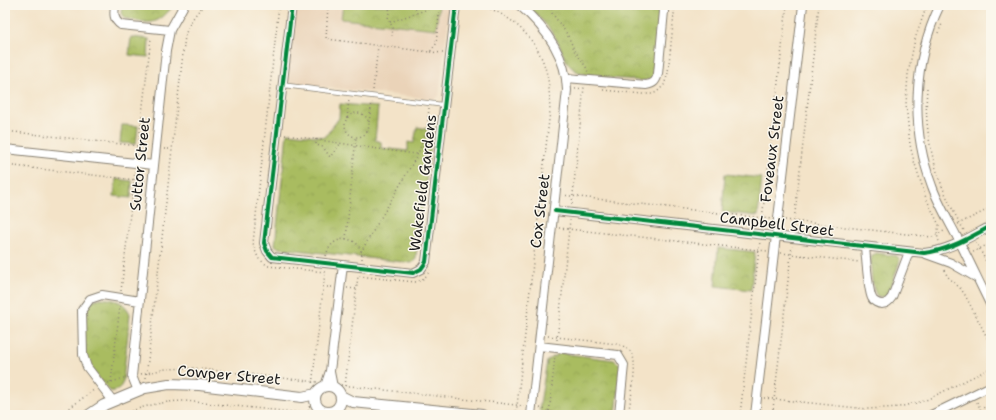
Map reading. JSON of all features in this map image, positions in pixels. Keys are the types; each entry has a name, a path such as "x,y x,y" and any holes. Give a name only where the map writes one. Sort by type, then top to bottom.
{"street":[{"path":"115,5 114,16 121,25 170,30"},
{"name":"Suttor Street","path":"138,391 132,376 170,30 184,5"},
{"name":"Wakefield Gardens","path":"292,5 264,243 267,251 272,257 413,273 421,269 426,262 456,5"},
{"name":"Cox Street","path":"519,5 537,21 558,51 567,78 568,90 531,415"},
{"path":"530,5 530,15"},
{"path":"567,78 646,85 655,82 658,74 664,11 662,5"},
{"name":"Foveaux Street","path":"755,414 803,5"},
{"path":"940,5 928,36 922,60 918,92 918,121 921,147 928,173 940,205 991,306"},
{"path":"5,149 154,165"},
{"name":"Campbell Street","path":"554,211 924,253 941,250 991,226"},
{"path":"865,247 872,298 880,304 886,303 892,297 909,252"},
{"name":"Campbell Street","path":"924,253 951,263 978,278"},
{"path":"329,387 343,265"},
{"path":"113,401 87,367 83,355 82,310 90,299 102,295 140,301"},
{"path":"539,346 618,355 624,365 619,415"},
{"name":"Cowper Street","path":"89,415 104,404 145,388 169,384 302,397 316,394"},
{"path":"931,415 991,386"},
{"path":"353,402 328,412 320,411 315,401 316,394 321,388 329,387 336,389 341,396 353,402 482,415"},
{"path":"333,411 341,400 341,396"},
{"name":"Cowper Street","path":"302,397 320,411"},
{"path":"755,414 770,412"}],"lane":[{"name":"Wakefield Gardens","path":"282,85 444,105"}],"path":[{"path":"204,5 196,13 185,36 146,373 166,369 194,368 312,381 325,272"},
{"path":"253,243 279,5"},
{"path":"328,5 326,39 444,53 443,58"},
{"path":"390,5 388,19 393,28 392,36"},
{"path":"414,5 417,13"},
{"path":"390,22 440,5 436,44 430,52"},
{"path":"479,5 505,16 521,29 531,40 542,57 549,82 550,111 516,415"},
{"path":"549,415 584,88 588,79 587,69 575,51 562,26 552,13 551,5"},
{"path":"598,89 652,94 661,88 666,82 668,73 675,5"},
{"path":"556,194 762,218 787,5"},
{"path":"819,5 794,221 932,237 991,208"},
{"path":"946,14 950,5"},
{"path":"938,33 943,21"},
{"path":"60,415 88,393 111,382 151,38"},
{"path":"350,94 345,124 347,132 356,137 363,136 369,126 378,45"},
{"path":"927,84 929,139 933,160 942,188 968,238 976,242 991,271"},
{"path":"568,90 584,88"},
{"path":"362,262 362,252 418,154 427,128 430,104"},
{"path":"347,118 354,113 361,113 365,115 369,122"},
{"path":"5,131 172,149"},
{"path":"277,134 355,144 372,149 418,154"},
{"path":"346,239 356,137"},
{"path":"316,139 316,145 323,147 330,157 341,142"},
{"path":"5,165 153,181"},
{"path":"553,228 759,250 740,415"},
{"path":"326,252 329,246 334,242 339,239 346,239 352,240 362,252"},
{"path":"966,255 991,243"},
{"path":"770,412 774,399 791,254 867,263"},
{"path":"358,276 345,385 517,405"},
{"path":"947,276 965,294 991,345"},
{"path":"757,397 867,409 899,407 924,401 991,368"},
{"path":"975,398 983,415"},
{"path":"120,415 144,406 185,401 308,415"},
{"path":"969,415 991,404"}],"shaded area":[{"path":"293,5 450,5 439,96 432,99 288,83 286,81"}],"green space":[{"path":"122,5 174,5 168,12 157,20 152,22 140,22 124,18 121,13"},
{"path":"343,5 439,5 436,29 341,19"},
{"path":"526,5 656,5 660,10 653,77 644,81 610,78 581,73 568,64 558,42 551,32 539,17"},
{"path":"131,37 149,39 148,57 129,55"},
{"path":"340,104 378,107 375,140 381,142 381,148 408,151 408,142 414,143 417,127 433,130 416,259 412,263 279,248 275,245 287,133 325,137 339,118"},
{"path":"122,125 138,126 136,144 120,143"},
{"path":"725,174 762,178 758,216 722,212"},
{"path":"116,179 132,181 131,198 114,196"},
{"path":"718,248 755,252 751,290 715,286"},
{"path":"876,253 897,256 900,260 889,293 885,297 877,296 872,283 871,259"},
{"path":"101,298 122,303 128,309 130,314 123,381 121,386 115,391 110,391 89,367 84,354 83,309 91,300"},
{"path":"560,353 614,360 621,365 616,415 544,415 539,410 547,361"}],"cycle path":[{"path":"292,5 264,243 267,251 272,257 413,273 421,269 426,262 456,5"},
{"path":"555,211 924,253 933,252 950,246 991,226"}]}
